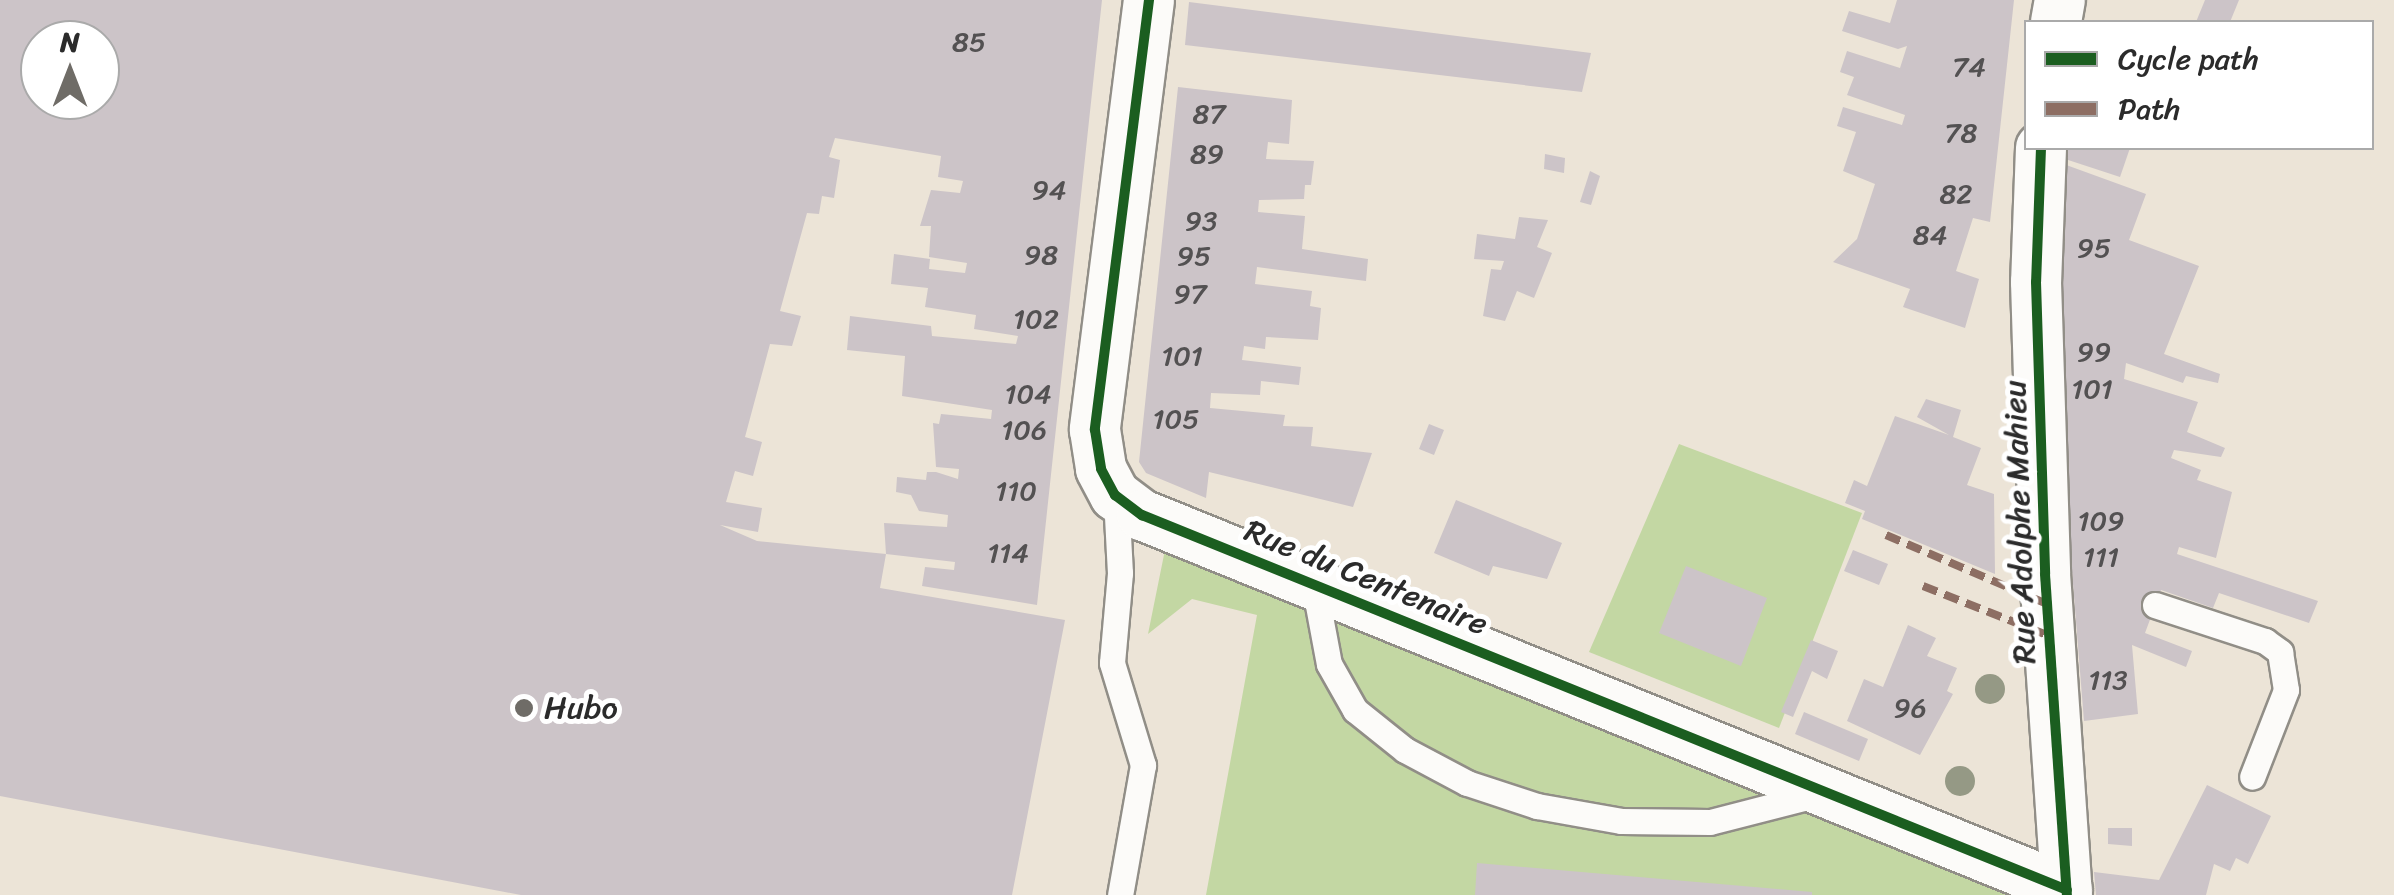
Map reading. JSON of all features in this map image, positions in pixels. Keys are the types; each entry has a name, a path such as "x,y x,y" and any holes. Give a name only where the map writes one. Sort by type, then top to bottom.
{"street":[{"path":"1116,495 1101,469 1095,430 1149,0"},
{"name":"Rue Adolphe Mahieu","path":"2041,150 2036,282 2058,577 2067,892"},
{"name":"Rue du Centenaire","path":"1116,495 1142,515 2067,892"}],"lane":[{"path":"1116,495 1120,573 1112,662 1143,765 1120,895"},
{"path":"1314,584 1329,664 1355,710 1405,750 1466,783 1537,806 1620,821 1710,822 1826,792"},
{"path":"2154,605 2265,641 2280,652 2286,690 2252,777"}],"green space":[{"path":"1679,444 1862,513 1779,728 1589,652"},
{"path":"1170,525 2067,895 1206,895 1257,615 1192,599 1148,634"}],"building":[{"path":"0,0 1102,0 1037,605 922,586 925,567 954,570 955,562 886,554 880,588 1065,620 1012,895 521,895 0,796","holes":["835,138 941,156 938,177 963,181 960,193 931,190 920,226 931,226 929,257 967,263 965,273 929,269 930,259 894,254 891,284 928,288 925,307 976,315 974,329 1018,336 1016,344 932,336 931,326 850,316 847,350 905,356 902,396 992,410 991,419 941,414 939,424 933,423 936,467 959,469 958,479 936,472 927,472 926,480 897,477 896,492 911,495 919,511 948,515 947,527 884,523 886,554 757,541 720,525 758,532 762,508 726,502 735,471 753,476 762,442 745,437 770,344 792,346 801,316 780,311 807,213 819,214 822,196 834,198 840,160 829,157"]},
{"path":"1897,0 2014,0 1990,222 1973,218 1956,271 1979,279 1965,328 1903,307 1910,289 1833,262 1857,239 1875,184 1843,171 1856,132 1837,126 1843,107 1902,125 1905,115 1847,95 1854,77 1840,72 1847,51 1900,68 1907,46 1898,49 1842,31 1849,11 1890,23"},
{"path":"2205,0 2239,0 2231,20 2197,20"},
{"path":"1189,2 1591,53 1582,92 1185,45"},
{"path":"1178,87 1292,100 1289,144 1268,142 1266,159 1314,161 1311,185 1305,185 1304,199 1259,200 1258,212 1305,216 1302,249 1368,259 1366,281 1257,267 1255,284 1312,291 1310,306 1321,308 1318,340 1266,337 1265,349 1244,346 1242,360 1301,367 1299,385 1261,381 1260,395 1211,393 1210,408 1285,415 1283,426 1313,427 1311,446 1372,453 1353,507 1209,472 1206,498 1146,473 1139,462"},
{"path":"2060,150 2129,150 2120,177 2059,157"},
{"path":"1545,154 1565,158 1564,173 1544,169"},
{"path":"2058,162 2146,194 2129,240 2199,266 2164,354 2220,374 2218,383 2186,376 2183,383 2126,363 2124,379 2198,402 2187,432 2225,448 2221,457 2174,450 2171,458 2201,470 2197,480 2232,492 2216,558 2179,547 2177,554 2318,601 2309,623 2219,593 2213,608 2161,590 2145,633 2192,651 2186,667 2132,645 2138,714 2084,721 2066,497"},
{"path":"1590,171 1600,176 1591,205 1580,202"},
{"path":"1519,217 1548,220 1537,247 1552,253 1534,298 1517,291 1505,321 1483,316 1491,269 1501,270 1504,261 1474,259 1477,234 1515,239"},
{"path":"1926,399 1961,410 1953,437 1981,448 1967,485 1994,494 1995,574 1862,519 1865,511 1845,503 1854,480 1867,486 1895,416 1949,435 1917,417"},
{"path":"1429,424 1444,430 1434,455 1419,449"},
{"path":"1456,500 1562,543 1547,579 1493,566 1489,576 1434,553"},
{"path":"1853,550 1888,564 1879,585 1844,571"},
{"path":"1686,566 1767,598 1741,666 1659,633"},
{"path":"1908,625 1936,638 1927,656 1957,668 1947,691 1953,694 1920,755 1847,721 1864,679 1883,687"},
{"path":"1811,640 1838,651 1827,679 1812,671 1793,717 1781,712"},
{"path":"1804,712 1868,739 1859,761 1795,734"},
{"path":"2207,785 2271,816 2248,864 2236,858 2230,871 2214,864 2206,895 2096,895 2094,872 2159,880"},
{"path":"2108,828 2132,828 2132,846 2108,844"},
{"path":"1477,863 1812,892 1812,895 1475,895"}],"marked path":[{"path":"1886,535 2047,604"},
{"path":"1923,586 2049,636"}],"cycle path":[{"path":"1149,0 1095,430 1101,469 1115,495 1142,515 2067,890"},
{"path":"2041,150 2036,282 2045,574 2067,895"}],"place":[{"name":"Hubo","path":"524,708"}]}
